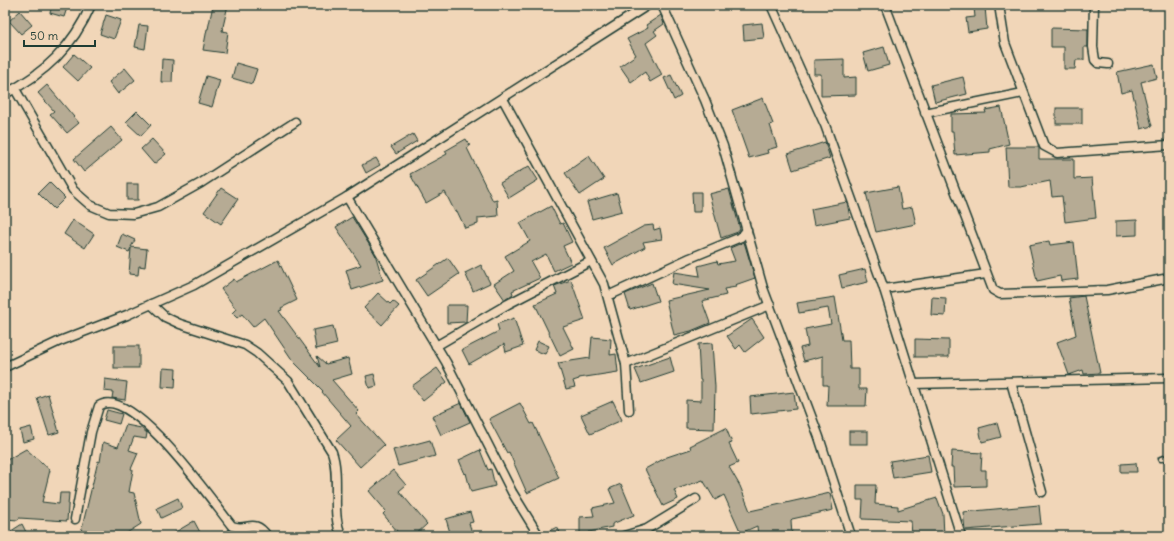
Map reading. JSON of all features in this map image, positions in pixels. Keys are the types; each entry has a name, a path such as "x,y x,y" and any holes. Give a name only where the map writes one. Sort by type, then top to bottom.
{"street":[{"path":"5,94 15,89 39,72 70,43 91,5"},
{"path":"5,367 60,341 194,285 347,197 503,99 648,5"},
{"path":"662,5 705,100 723,146 763,288 819,437 851,536"},
{"path":"772,5 825,126 884,289 962,536"},
{"path":"886,5 993,290 1000,294 1107,290 1169,278"},
{"path":"999,5 1005,43 1044,146 1057,153 1169,146"},
{"path":"1094,5 1094,55 1098,63 1108,64"},
{"path":"15,89 73,190 90,205 109,213 133,214 158,207 202,183 295,122"},
{"path":"926,113 1023,93"},
{"path":"503,99 591,261 608,296 626,364 629,410"},
{"path":"347,197 459,386 512,492 539,536"},
{"path":"608,296 690,258 741,237 747,230"},
{"path":"436,346 508,304 591,261"},
{"path":"884,289 986,274"},
{"path":"151,304 164,317 180,324 246,345 288,381 332,452 336,464 337,518 342,536"},
{"path":"626,364 770,305"},
{"path":"913,384 1169,378"},
{"path":"1011,382 1042,492"},
{"path":"75,520 91,432 99,406 106,404 118,406 138,417 158,433 232,526 236,528 255,525 267,536"},
{"path":"624,536 648,532 696,499"}],"lane":[{"path":"1161,459 1169,457"}],"building":[{"path":"52,5 68,5 64,17 50,13"},
{"path":"213,5 228,5 222,31 228,32 225,53 203,50"},
{"path":"985,7 987,29 968,32 966,18 975,17 974,8"},
{"path":"20,11 32,25 21,34 9,21"},
{"path":"106,15 121,20 114,39 100,34"},
{"path":"661,15 664,24 654,31 657,35 646,43 662,75 650,82 645,72 631,82 620,66 636,55 627,39 648,28 646,25"},
{"path":"762,23 764,38 744,40 743,25"},
{"path":"139,25 148,26 145,49 135,47"},
{"path":"1051,28 1088,29 1088,47 1084,47 1084,60 1076,60 1075,69 1064,69 1064,47 1051,47"},
{"path":"884,47 889,65 868,71 863,53"},
{"path":"74,54 90,68 78,81 63,67"},
{"path":"162,59 173,60 172,82 161,82"},
{"path":"844,59 844,78 856,77 856,95 821,96 821,74 814,74 814,60"},
{"path":"236,63 257,69 252,84 232,78"},
{"path":"1154,64 1157,78 1141,82 1152,126 1141,129 1132,90 1121,93 1117,72"},
{"path":"125,68 135,80 118,94 109,82"},
{"path":"671,75 681,96 674,100 664,78"},
{"path":"206,76 220,80 212,107 198,103"},
{"path":"963,77 967,94 935,102 931,85"},
{"path":"47,85 79,123 67,133 50,114 54,111 38,93"},
{"path":"763,98 773,124 770,125 777,147 767,150 768,153 749,158 732,110"},
{"path":"1001,107 1009,144 990,149 990,152 955,155 953,131 951,131 951,114 986,113 985,110"},
{"path":"1056,108 1082,108 1082,124 1056,124"},
{"path":"137,111 151,125 141,136 126,122"},
{"path":"111,127 122,140 84,172 74,159"},
{"path":"413,134 417,141 396,154 391,147"},
{"path":"152,139 166,154 154,164 141,149"},
{"path":"466,139 470,146 467,148 493,201 497,200 498,216 478,218 478,224 465,228 457,211 455,212 445,192 426,203 410,174 447,154 445,151"},
{"path":"825,142 830,158 793,170 788,154"},
{"path":"1006,147 1039,147 1039,159 1074,159 1074,179 1092,178 1096,218 1065,222 1062,196 1052,197 1050,181 1021,187 1008,187"},
{"path":"589,156 604,179 580,195 565,173"},
{"path":"376,158 380,165 366,173 362,165"},
{"path":"529,166 538,180 509,198 500,183"},
{"path":"49,182 65,198 54,209 38,193"},
{"path":"127,184 138,184 138,200 127,200"},
{"path":"898,187 902,209 912,207 916,224 876,232 866,193"},
{"path":"221,188 238,199 221,224 204,212"},
{"path":"729,189 740,229 738,232 721,238 709,194"},
{"path":"692,192 701,192 701,212 693,212"},
{"path":"617,193 622,211 592,219 587,202"},
{"path":"847,202 850,218 814,225 811,209"},
{"path":"551,206 560,224 563,223 572,242 563,246 571,263 554,271 546,254 531,262 540,278 512,291 513,294 505,300 494,284 514,271 505,256 530,241 520,223"},
{"path":"352,217 375,254 383,280 352,290 346,270 361,265 336,227"},
{"path":"73,220 94,234 85,248 64,234"},
{"path":"1137,220 1137,235 1116,236 1116,221"},
{"path":"653,225 654,230 660,228 662,239 643,242 645,247 613,265 604,248 644,226"},
{"path":"122,234 135,240 131,247 147,249 145,267 139,266 138,275 129,274 131,248 129,252 117,247"},
{"path":"1049,241 1050,245 1074,242 1078,279 1061,281 1060,276 1037,281 1029,245"},
{"path":"744,242 755,278 735,285 736,287 724,289 726,295 702,301 710,323 691,331 674,335 666,300 710,290 672,284 674,272 700,276 698,266 717,261 718,264 735,261 730,248"},
{"path":"448,258 459,274 427,296 416,280"},
{"path":"278,260 297,300 281,308 282,310 279,311 320,367 317,356 326,364 348,358 352,374 332,380 359,411 356,414 384,445 360,467 336,440 351,426 322,392 323,391 293,361 264,318 253,327 242,314 237,318 232,313 236,309 221,289 234,279 236,282"},
{"path":"481,265 490,283 473,291 465,273"},
{"path":"865,269 868,282 842,288 839,275"},
{"path":"571,280 585,320 563,327 574,349 560,356 535,304 557,294 554,286"},
{"path":"652,283 658,301 630,310 625,294"},
{"path":"378,293 390,304 393,301 399,306 382,325 364,308"},
{"path":"1084,296 1100,373 1084,374 1083,370 1069,375 1057,342 1076,335 1069,298"},
{"path":"835,297 842,340 849,340 850,369 859,369 859,389 867,389 866,406 827,406 828,385 823,385 823,356 804,361 800,348 808,346 805,329 831,324 828,308 799,313 797,303"},
{"path":"932,297 946,298 945,316 931,315"},
{"path":"447,305 467,305 466,322 447,323"},
{"path":"514,318 523,346 506,352 504,344 469,364 462,350 499,331 497,324"},
{"path":"752,319 764,337 745,352 740,345 736,349 727,336"},
{"path":"333,326 337,344 316,349 313,330"},
{"path":"592,337 611,339 610,355 616,354 618,372 579,378 573,381 575,387 566,389 558,363 590,358"},
{"path":"915,339 949,340 949,357 915,357"},
{"path":"538,341 549,346 545,354 534,350"},
{"path":"712,343 715,387 714,429 686,428 686,400 701,401 698,344"},
{"path":"114,346 139,346 139,368 114,368"},
{"path":"670,357 674,372 641,383 635,369"},
{"path":"163,368 176,369 175,388 162,387"},
{"path":"437,368 447,382 423,401 412,386"},
{"path":"374,374 377,386 369,388 366,376"},
{"path":"105,379 127,382 125,400 112,398 113,392 104,391"},
{"path":"794,392 796,409 751,414 750,397"},
{"path":"48,394 59,432 49,435 37,398"},
{"path":"613,401 622,420 590,434 581,415"},
{"path":"461,403 470,422 441,435 432,416"},
{"path":"520,403 531,424 533,423 559,478 527,493 509,452 507,453 489,419"},
{"path":"107,410 122,414 119,424 104,420"},
{"path":"997,423 1001,437 982,442 979,428"},
{"path":"126,425 141,428 147,433 146,439 134,437 129,450 138,453 131,469 133,470 129,492 134,493 141,524 122,536 80,536 98,461 100,462 103,442 118,447"},
{"path":"31,427 34,439 23,442 20,430"},
{"path":"726,428 732,443 729,444 738,463 729,467 740,486 750,511 830,493 833,510 792,519 792,536 758,536 757,526 741,533 724,495 715,500 703,480 674,490 678,499 663,506 645,469 667,457 691,449 690,446"},
{"path":"849,431 868,431 868,444 849,444"},
{"path":"430,440 435,456 398,466 393,450"},
{"path":"26,449 50,470 42,502 59,504 60,493 69,493 67,521 19,518 18,520 5,519 5,461"},
{"path":"480,450 488,470 491,469 495,486 471,492 466,473 465,474 459,460"},
{"path":"952,451 982,453 981,470 986,470 986,486 954,487 953,467 951,467"},
{"path":"928,455 931,472 893,478 890,461"},
{"path":"1136,463 1137,472 1121,472 1121,464"},
{"path":"393,470 406,485 399,491 427,524 414,536 401,536 383,514 386,511 369,491"},
{"path":"621,484 634,515 612,524 612,527 589,532 590,536 580,536 580,517 594,516 592,508 615,503 609,489"},
{"path":"857,485 876,485 875,504 898,506 898,510 937,498 943,514 944,536 912,536 911,521 862,519 863,500 857,500"},
{"path":"178,498 182,508 161,518 157,508"},
{"path":"1039,505 1041,524 965,530 963,512"},
{"path":"470,512 473,522 469,523 473,536 451,536 446,519"},
{"path":"194,521 202,536 169,536"},
{"path":"22,524 28,536 5,536 5,535"},
{"path":"557,527 562,536 552,536 549,531"}]}
